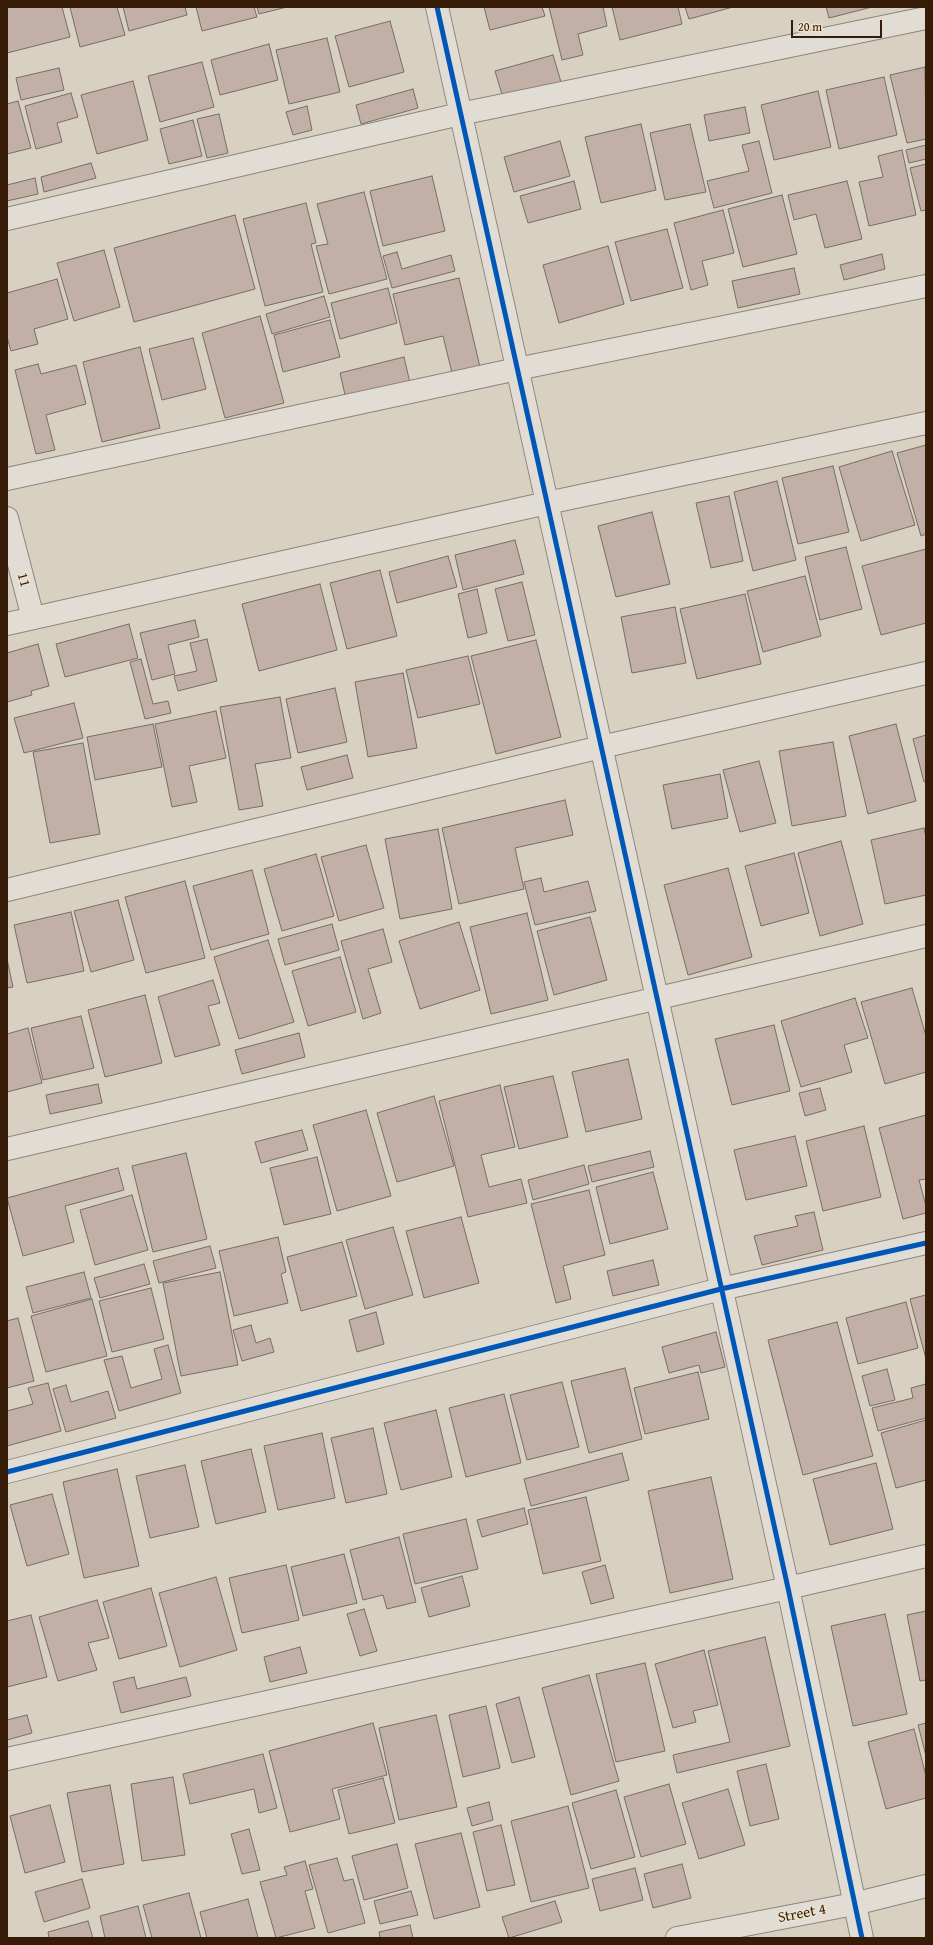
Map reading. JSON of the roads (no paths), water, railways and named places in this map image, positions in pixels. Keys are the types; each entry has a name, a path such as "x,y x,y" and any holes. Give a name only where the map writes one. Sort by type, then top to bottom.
{"street":[{"path":"436,7 788,1588 862,1938"},
{"path":"7,219 460,114 926,18"},
{"path":"7,479 517,369 926,286"},
{"path":"7,624 546,503 926,423"},
{"name":"11","path":"7,518 33,618"},
{"path":"7,890 601,747 926,673"},
{"path":"7,1149 926,936"},
{"path":"7,1472 721,1289 926,1244"},
{"path":"7,1759 788,1588 926,1556"},
{"name":"Street 4","path":"677,1938 854,1904 926,1886"}]}
